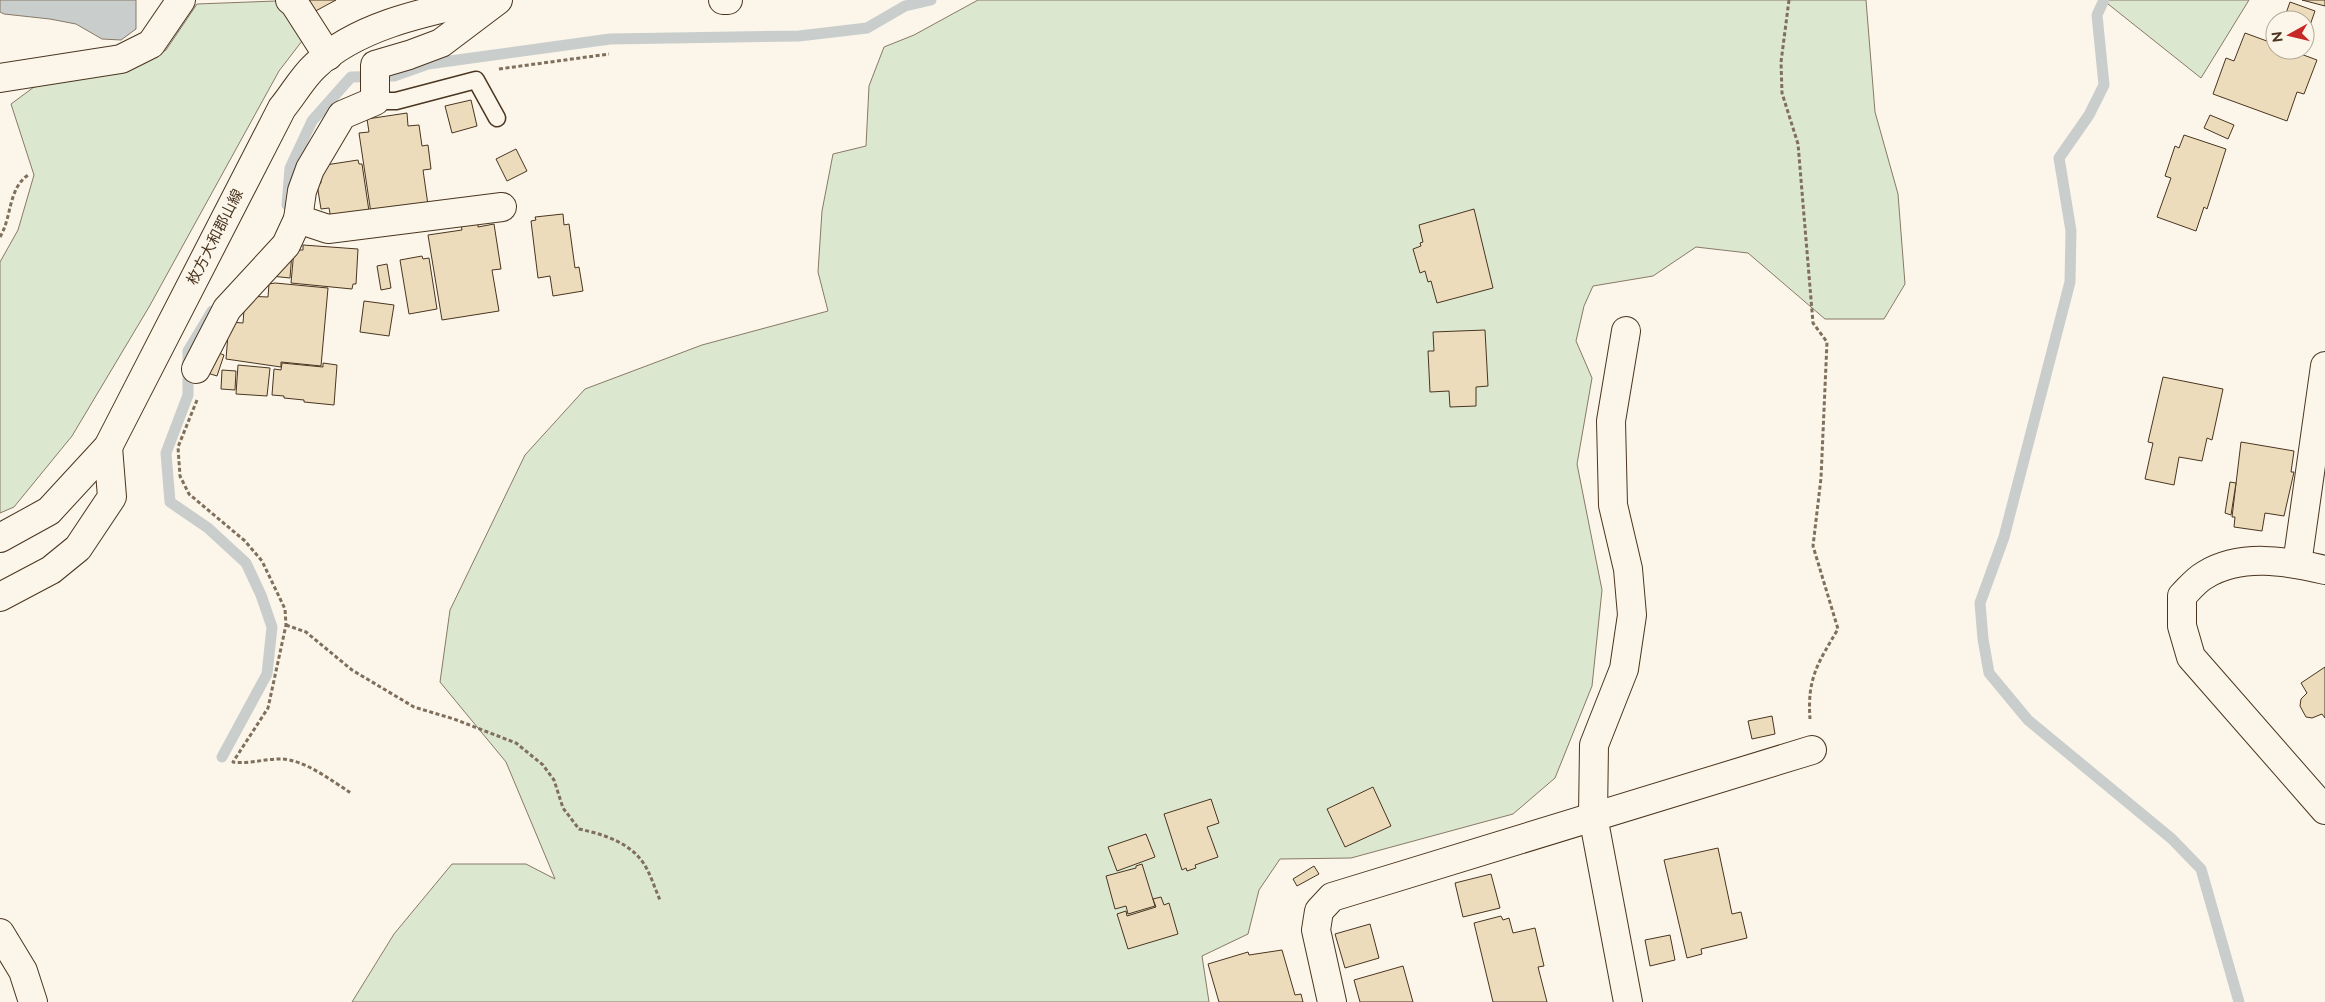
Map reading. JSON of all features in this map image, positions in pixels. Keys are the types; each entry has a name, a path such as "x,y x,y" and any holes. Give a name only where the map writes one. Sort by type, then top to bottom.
{"street":[{"path":"0,78 121,59 151,44 181,0"},
{"path":"290,0 294,3 328,56"},
{"name":"枚方大和郡山線","path":"0,538 49,511 108,447 282,108 315,66 354,38 418,14 480,0"},
{"path":"196,369 227,309 286,245 298,219 302,191 310,169 342,114 375,100 375,65 409,56 441,43 498,0"},
{"path":"722,0 728,0"},
{"path":"298,219 328,229 502,207"},
{"path":"1626,331 1610,422 1613,505 1628,569 1632,616 1624,669 1594,746 1593,816 1628,1002"},
{"path":"2297,564 2325,366"},
{"path":"0,597 51,570 78,548 112,497 108,447"},
{"path":"2325,570 2297,564 2257,560 2228,565 2204,575 2182,596 2182,626 2191,657 2325,810"},
{"path":"1332,1002 1316,930 1319,911 1332,897 1812,750"},
{"path":"0,933 23,971 32,1002"}],"lane":[{"path":"375,100 396,101 476,80 496,118"}],"path":[{"path":"1789,0 1781,62 1782,93 1798,144 1813,323 1827,342 1821,478 1812,546 1838,629 1814,672 1809,701 1812,750"},
{"path":"476,80 502,68 610,54"},
{"path":"0,237 9,215 13,196 21,180 28,175"},
{"path":"196,369 199,390 195,406 178,447 180,476 189,494 245,541 262,561 285,609 286,625 268,708 233,762 282,759 314,769 351,793"},
{"path":"286,625 306,632 352,670 414,707 454,719 516,743 543,764 554,780 562,808 578,829 602,834 624,844 644,863 660,900"}],"green space":[{"path":"978,0 1866,0 1875,112 1898,194 1905,284 1884,319 1825,319 1748,253 1696,247 1653,276 1593,286 1584,306 1576,341 1592,378 1577,464 1602,590 1592,686 1555,778 1513,814 1351,858 1280,859 1259,890 1248,934 1202,956 1209,1002 352,1002 394,934 452,864 526,864 555,879 506,762 440,682 450,610 525,455 585,389 702,345 828,311 818,272 822,211 833,154 866,146 869,86 884,47 914,35"},
{"path":"2103,0 2249,0 2201,78"},
{"path":"276,1 302,41 279,71 149,307 72,436 14,507 0,513 0,262 18,230 34,175 11,104 34,87 142,64 166,50 197,4"}],"shaded area":[{"path":"0,0 136,0 136,29 121,40 102,39 76,24 4,14 0,12"}],"building":[{"path":"303,0 336,0 310,14"},
{"path":"2302,0 2325,0 2325,6"},
{"path":"2290,2 2312,10 2287,10"},
{"path":"2245,33 2265,40 2265,60 2317,60 2304,94 2297,92 2287,121 2213,94 2226,58 2234,61"},
{"path":"471,100 477,126 452,133 445,106"},
{"path":"407,113 408,126 419,125 422,146 428,145 431,169 423,170 429,212 372,220 359,133 369,132 367,119"},
{"path":"2210,115 2234,125 2228,139 2204,128"},
{"path":"2184,135 2226,149 2207,209 2204,207 2196,231 2157,217 2171,178 2165,176 2175,146 2179,148"},
{"path":"516,149 527,171 507,181 496,159"},
{"path":"358,160 359,164 362,164 370,218 332,224 329,208 321,209 317,184 321,183 319,166"},
{"path":"1474,209 1493,288 1437,303 1431,281 1428,282 1425,271 1420,273 1413,249 1421,246 1420,243 1423,242 1419,225"},
{"path":"563,214 564,225 569,224 575,268 579,267 583,291 553,296 550,276 538,278 531,221 536,220 535,217"},
{"path":"478,222 478,227 494,224 501,269 492,270 499,311 442,320 428,235 462,230 461,224"},
{"path":"303,245 358,249 356,284 353,284 352,289 291,283 294,250 303,250"},
{"path":"292,252 290,278 271,276"},
{"path":"422,256 423,259 429,258 437,309 409,314 400,260"},
{"path":"387,264 391,288 381,290 377,266"},
{"path":"269,284 328,288 321,366 281,362 281,367 226,359 229,322 243,323 245,296 268,297"},
{"path":"364,301 394,305 389,336 360,332"},
{"path":"1485,330 1488,386 1476,387 1476,406 1450,407 1449,391 1430,392 1428,351 1434,351 1433,332"},
{"path":"211,350 224,355 217,376 204,372"},
{"path":"282,363 323,367 323,363 337,365 334,405 304,402 304,400 272,395 274,369 281,370"},
{"path":"238,365 270,368 267,396 236,394"},
{"path":"222,370 236,371 235,390 221,389"},
{"path":"2163,377 2223,389 2212,440 2207,438 2202,461 2179,457 2174,485 2145,479 2153,443 2148,442"},
{"path":"2241,442 2294,451 2291,472 2294,472 2284,516 2265,513 2262,531 2234,527 2235,517 2232,517"},
{"path":"2230,482 2236,483 2231,515 2225,513"},
{"path":"2325,667 2325,718 2322,714 2312,718 2306,717 2300,706 2301,699 2307,693 2301,683"},
{"path":"1772,716 1775,734 1752,739 1748,721"},
{"path":"1373,787 1391,826 1345,847 1327,809"},
{"path":"1211,799 1219,823 1207,827 1218,857 1195,865 1196,868 1187,871 1186,868 1182,870 1164,814"},
{"path":"1146,834 1155,857 1117,871 1108,847"},
{"path":"1718,848 1732,914 1741,912 1747,938 1701,949 1702,954 1687,958 1664,860"},
{"path":"1142,864 1155,906 1128,914 1126,906 1115,909 1106,876 1136,868 1136,866"},
{"path":"1314,866 1319,874 1297,886 1293,879"},
{"path":"1491,874 1500,908 1463,917 1455,883"},
{"path":"1161,897 1164,905 1169,903 1178,934 1128,949 1117,914 1126,911 1127,916 1156,907 1153,899"},
{"path":"1501,916 1503,920 1509,918 1513,933 1535,928 1544,966 1538,967 1547,1002 1493,1002 1474,923"},
{"path":"1370,924 1379,958 1345,968 1335,934"},
{"path":"1670,935 1675,960 1650,966 1645,940"},
{"path":"1282,950 1295,995 1301,994 1303,1002 1219,1002 1208,964 1248,952 1249,955"},
{"path":"1403,966 1413,1002 1360,1002 1354,980"}],"waterway":[{"path":"287,205 290,168 312,121 351,77 394,76 428,64 610,39 799,36 867,28 905,6 931,0"},
{"path":"2104,0 2097,15 2104,85 2089,115 2059,158 2071,231 2070,282 2004,537 1980,603 1983,639 1989,673 2028,720 2172,839 2201,869 2239,1002"},
{"path":"212,311 188,351 188,395 166,453 170,502 208,528 246,563 261,595 272,627 267,674 222,757"}]}
